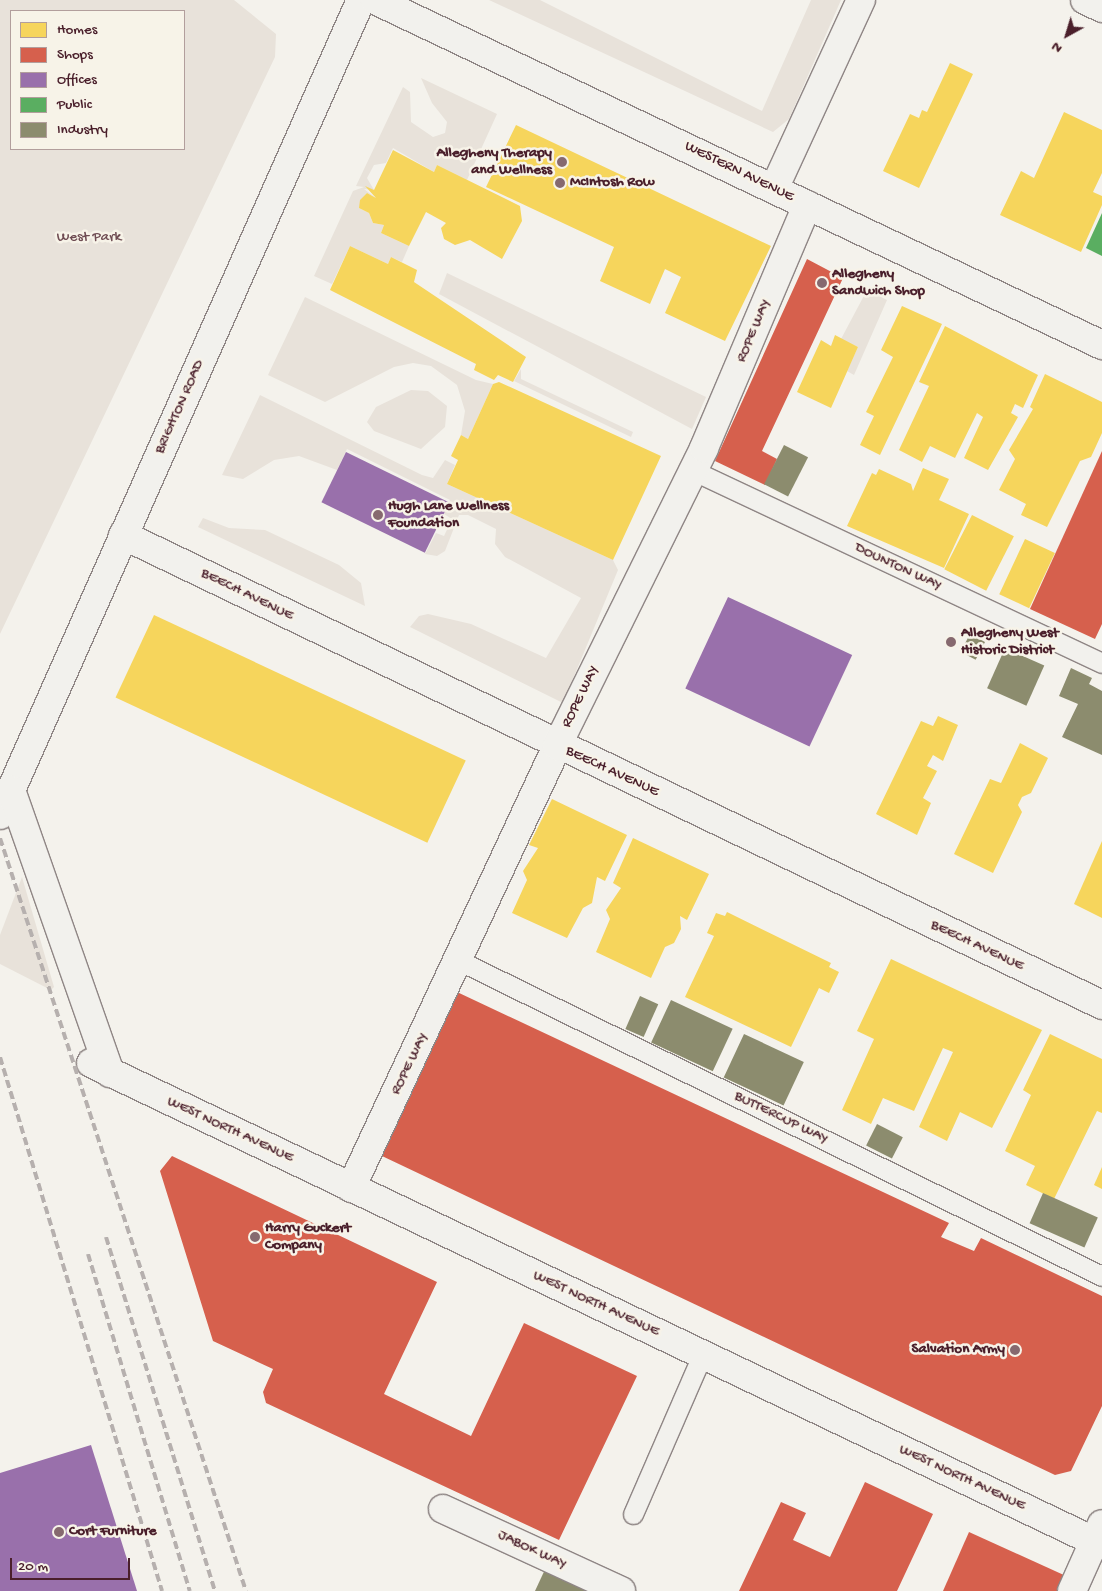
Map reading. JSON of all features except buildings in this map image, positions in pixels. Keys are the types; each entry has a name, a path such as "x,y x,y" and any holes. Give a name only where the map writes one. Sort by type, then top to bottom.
{"street":[{"name":"BRIGHTON ROAD","path":"0,815 361,0"},
{"name":"WESTERN AVENUE","path":"375,0 1102,345"},
{"path":"774,189 861,0"},
{"path":"1085,0 1102,8"},
{"name":"ROPE WAY","path":"351,1188 460,961 557,746 694,471 807,205"},
{"name":"BEECH AVENUE","path":"123,536 557,746 1102,1005"},
{"name":"WEST NORTH AVENUE","path":"15,780 100,1068 702,1354 1099,1537"},
{"name":"JABOK WAY","path":"443,1509 621,1591"},
{"path":"1072,1591 1099,1537"}],"lane":[{"name":"DOUNTON WAY","path":"694,471 1102,663"},
{"name":"BUTTERCUP WAY","path":"460,961 1102,1276"},
{"path":"633,1514 702,1354"}],"green space":[{"name":"West Park","path":"0,0 234,0 276,34 275,57 0,634"},
{"path":"489,0 540,0 762,111 811,0 841,0 789,119 773,132"},
{"path":"421,78 497,114 467,180 437,165 434,172 393,148 386,163 374,165 367,178 374,190 364,189 376,198 367,193 359,208 369,213 373,223 384,225 381,233 409,246 402,262 391,257 388,264 350,246 332,284 314,276 353,191 364,187 356,186 403,87 410,92 411,122 433,137 445,133 447,122 432,103"},
{"path":"447,273 706,397 692,429 439,294"},
{"path":"867,290 887,300 854,375 847,371 858,347 841,339"},
{"path":"305,297 476,380 493,384 468,439 461,435 465,411 457,385 431,366 413,363 394,367 325,402 268,375"},
{"path":"521,369 521,379 633,432 631,437 514,381"},
{"path":"411,390 428,391 447,406 445,427 421,449 374,431 367,422 376,407"},
{"path":"260,395 422,475 433,478 445,460 455,465 447,484 613,560 618,570 563,703 410,627 419,616 428,614 471,624 546,658 581,598 505,557 495,544 496,529 468,515 459,515 445,551 437,556 425,554 436,533 444,536 452,519 444,514 450,500 347,449 337,470 299,456 274,460 243,479 222,475"},
{"path":"203,518 229,528 265,530 339,565 361,583 365,606 198,527"},
{"path":"22,877 54,987 51,990 0,964 0,935"}],"railway":[{"path":"0,838 246,1591"},
{"path":"0,1057 162,1591"},
{"path":"106,1237 215,1591"},
{"path":"88,1254 190,1591"}],"place":[{"name":"Allegheny Therapy and Wellness","path":"562,162"},
{"name":"McIntosh Row","path":"560,183"},
{"name":"Allegheny Sandwich Shop","path":"822,283"},
{"name":"Hugh Lane Wellness Foundation","path":"378,515"},
{"name":"Allegheny West Historic District","path":"951,642"},
{"name":"Harry Guckert Company","path":"255,1237"},
{"name":"Salvation Army","path":"1015,1350"},
{"name":"Cort Furniture","path":"59,1532"}]}
